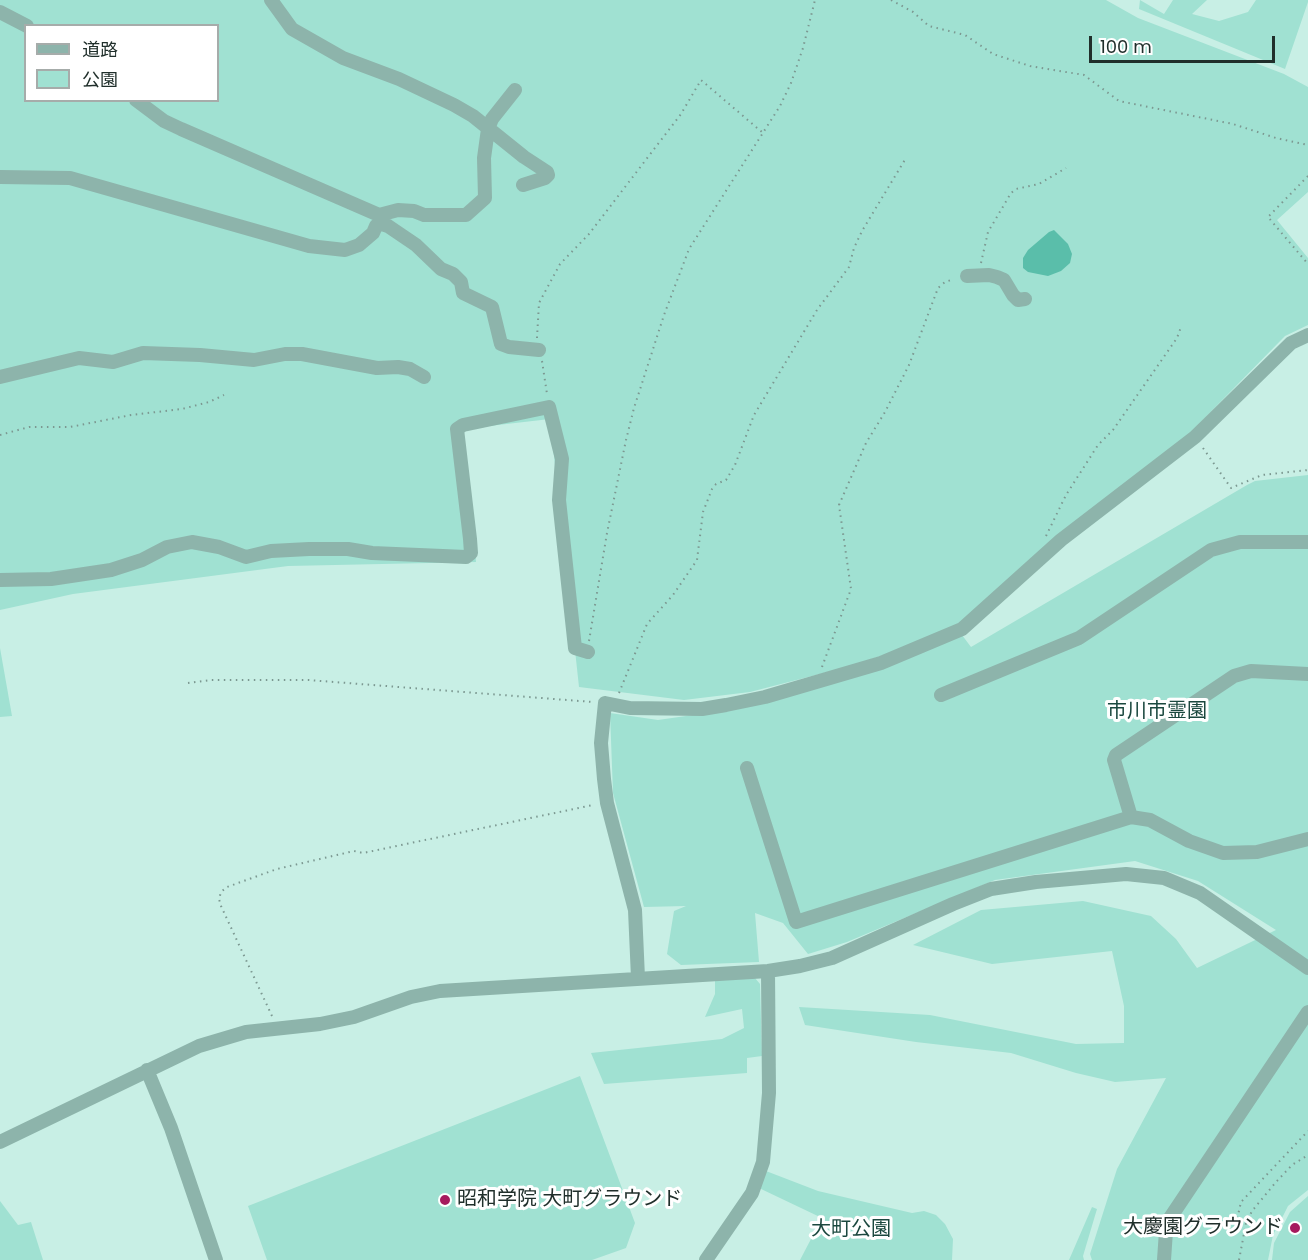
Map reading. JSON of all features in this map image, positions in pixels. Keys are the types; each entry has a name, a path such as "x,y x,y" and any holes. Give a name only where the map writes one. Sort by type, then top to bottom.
{"street":[{"path":"271,0 292,29 343,58 399,79 454,105 473,116 524,158 547,172 548,176 545,178 523,186"},
{"path":"0,12 24,24"},
{"path":"139,102 164,121 181,129 379,215 398,210 414,211 424,215 466,215 485,198 484,158 488,129 492,119 515,90"},
{"path":"0,177 70,178 309,246 345,250 359,245 373,233 379,223 388,225 416,245 441,269 453,274 461,282 463,293 492,307 501,344 539,350"},
{"path":"967,276 997,277 1004,280 1012,296 1018,300 1025,299"},
{"path":"638,978 635,910 607,802 602,743 609,704 630,708 702,709 765,697 881,663 962,629 1061,540 1195,437 1292,343 1308,335"},
{"path":"0,377 79,358 113,362 143,353 254,360 285,354 302,354 377,368 404,368 424,377"},
{"path":"0,580 51,579 111,570 142,560 167,547 192,542 212,545 246,557 271,551 309,549 348,549 372,554 466,556 471,553 457,429 463,424 549,407 562,459 559,500 575,648 588,652"},
{"path":"941,695 1079,638 1211,550 1240,542 1308,542"},
{"path":"1131,817 1114,760 1116,755 1234,676 1251,671 1308,674"},
{"path":"747,768 796,922 1131,817 1150,820 1189,841 1223,853 1257,852 1308,839"},
{"path":"0,1142 147,1070 209,1043 246,1032 320,1024 354,1017 411,997 440,991 800,966 832,958 992,889 1036,882 1126,874 1164,878 1200,893 1308,968"},
{"path":"706,1260 752,1192 763,1162 769,1093 768,970"},
{"path":"1164,1260 1166,1231 1170,1218 1308,1012"},
{"path":"147,1070 171,1128 216,1260"}],"path":[{"path":"588,652 607,533 626,440 666,309 689,249 763,133 791,83 804,48 814,0"},
{"path":"891,0 903,6 929,26 966,35 993,54 1030,66 1084,75 1119,101 1233,124 1287,142 1308,146"},
{"path":"549,407 536,335 540,303 560,264 589,234 681,114 701,80 763,133"},
{"path":"188,683 211,680 308,680 609,704 647,624 673,595 697,560 703,512 712,489 716,484 726,480 735,465 754,415 818,310 849,267 862,231 906,158"},
{"path":"818,682 851,589 839,505 866,443 909,365 938,288 945,282 967,276 979,267 988,232 1011,192 1039,184 1066,168"},
{"path":"1308,176 1268,217 1308,264"},
{"path":"1045,537 1066,495 1092,455 1113,430 1177,338 1181,327"},
{"path":"0,435 29,427 70,427 131,415 182,409 209,402 224,395"},
{"path":"1199,443 1231,488 1262,475 1308,470"},
{"path":"280,1028 267,1008 221,906 219,899 221,892 227,887 277,869 354,851 363,853 607,802"},
{"path":"1236,1224 1241,1202 1308,1131"},
{"path":"1239,1260 1246,1223 1252,1211 1292,1165 1308,1155"}],"green space":[{"path":"0,0 1106,0 1138,18 1284,74 1308,87 1308,192 1277,220 1308,258 1308,325 1285,336 1188,435 960,624 905,648 847,667 750,692 684,700 579,687 550,419 463,429 476,562 288,566 73,594 0,610"},
{"path":"1140,0 1164,14 1173,0 1207,0 1192,14 1219,21 1248,12 1256,0 1308,0 1308,2 1285,69 1139,9"},
{"name":"市川市霊園","path":"1308,475 1308,1190 1288,1206 1273,1235 1268,1260 1092,1260 1090,1254 1117,1169 1166,1078 1115,1082 1076,1073 1011,1053 916,1042 805,1025 799,1007 930,1015 1076,1044 1124,1043 1124,1006 1112,951 992,964 913,945 981,910 1083,901 1151,916 1176,939 1197,968 1276,930 1198,881 1135,861 995,880 847,942 808,954 783,923 755,913 759,962 681,965 667,954 674,911 686,906 644,907 613,793 610,713 658,720 735,709 962,635 971,647 1247,485 1255,481"},
{"path":"0,648 12,716 0,717"},
{"path":"755,978 760,984 762,1056 747,1058 747,1073 604,1084 591,1053 722,1039 744,1028 742,1009 705,1017 715,994 715,980"},
{"path":"580,1076 635,1223 626,1248 592,1260 267,1260 248,1206"},
{"name":"大町公園","path":"766,1171 818,1191 912,1213 924,1211 936,1215 945,1224 953,1239 952,1260 800,1260 822,1218 759,1188"},
{"name":"大慶園グラウンド","path":"1308,1196 1308,1260 1272,1260 1274,1243 1290,1212"},
{"path":"0,1201 18,1225 31,1222 43,1260 0,1260"},
{"path":"1092,1207 1097,1209 1083,1256 1084,1260 1069,1260"}],"shaded area":[{"path":"1054,230 1068,244 1072,254 1070,263 1061,271 1048,276 1028,272 1023,268 1023,258 1028,250"}],"place":[{"name":"昭和学院 大町グラウンド","path":"445,1200"},
{"name":"大慶園グラウンド","path":"1295,1228"}]}
